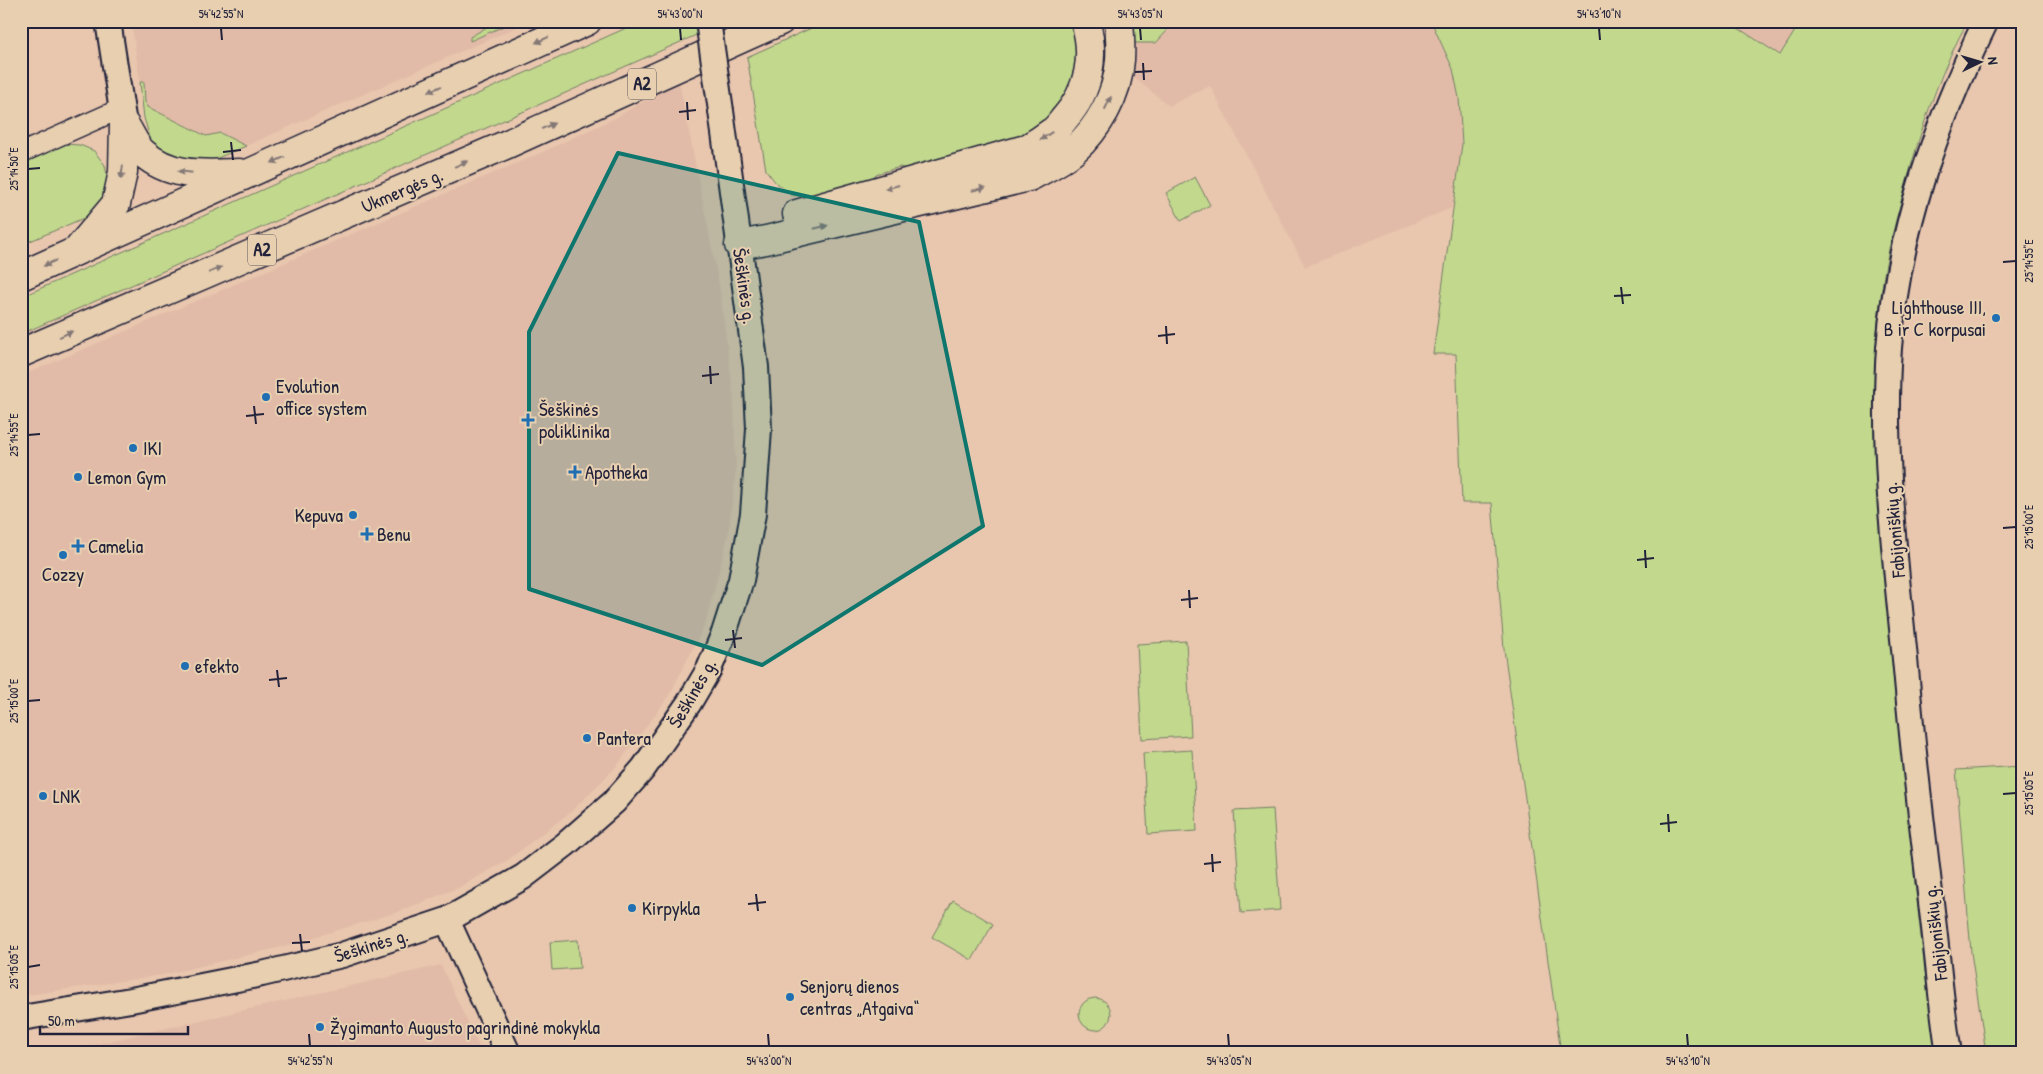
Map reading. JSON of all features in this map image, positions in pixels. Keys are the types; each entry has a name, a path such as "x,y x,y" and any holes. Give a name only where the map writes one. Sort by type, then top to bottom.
{"highway":[{"path":"21,276 587,21"},
{"name":"Ukmergės g.","path":"21,354 503,146 780,21"},
{"path":"738,235 766,222 808,212 1026,149 1054,131 1074,108 1084,89 1089,71 1090,50 1085,21"},
{"path":"738,235 766,240 1029,177 1052,165 1072,152 1088,136 1111,98 1120,61 1119,21"},
{"path":"123,116 142,153 171,171 199,174 251,172"},
{"path":"78,250 116,204 123,172 123,116"}],"street":[{"path":"21,152 123,116 108,21"},
{"name":"Šeškinės g.","path":"21,1018 131,1000 262,974 342,955 447,920 523,877 566,844 614,802 643,769 666,738 709,669 724,634 741,580 757,480 759,429 756,368 708,21"},
{"name":"Fabijoniškių g.","path":"1949,1053 1910,723 1890,489 1889,349 1907,232 1923,174 1942,118 1986,21"},
{"path":"447,920 508,1053"}],"highlighted area":[{"path":"618,153 919,222 983,526 762,665 529,589 529,332"}],"shaded area":[{"path":"131,21 531,21 246,146 220,133 206,136 148,107 145,103 144,82 140,82"},
{"path":"1167,21 1431,21 1453,69 1459,98 1462,144 1452,208 1305,267 1210,86 1169,106 1131,75 1130,43 1166,32"},
{"path":"1727,21 1801,21 1781,55"},
{"path":"679,80 720,289 734,399 736,472 728,537 705,625 669,696 616,767 572,811 508,860 458,888 398,912 282,947 163,975 21,996 21,376 540,153 615,118"},
{"name":"Žygimanto Augusto pagrindinė mokykla","path":"441,965 482,1053 57,1053"}],"green space":[{"path":"497,21 515,21 470,41 470,37"},
{"path":"642,21 728,21 21,334 21,297"},
{"path":"827,21 1071,21 1082,58 1067,105 1043,125 1003,143 935,160 933,167 922,174 900,167 876,174 868,184 809,197 791,195 776,183 766,170 747,57"},
{"path":"1130,21 1167,21 1166,32 1156,43 1130,43"},
{"path":"1431,21 1727,21 1780,55 1801,21 1968,21 1943,72 1929,109 1896,222 1883,281 1874,385 1877,488 1881,540 1914,875 1936,1053 1561,1053 1504,649 1492,503 1462,503 1456,354 1433,354 1462,144 1459,98 1453,69"},
{"path":"140,82 144,82 145,102 148,107 206,136 220,133 246,146 213,160 180,166 151,141 144,118"},
{"path":"63,144 80,145 94,151 105,165 109,187 103,203 93,214 21,245 21,163"},
{"path":"1195,177 1210,205 1181,221 1166,193"},
{"path":"2018,398 2022,398 2022,453"},
{"path":"1186,641 1191,736 1142,739 1137,644"},
{"path":"1192,750 1197,831 1148,834 1143,753"},
{"path":"2022,766 2022,1053 1986,1053 1971,952 1956,770"},
{"path":"1273,809 1280,910 1241,913 1234,811"},
{"path":"953,900 993,924 972,960 932,937"},
{"path":"578,940 580,968 552,970 550,942"},
{"path":"1095,998 1101,999 1106,1003 1110,1008 1110,1020 1106,1025 1101,1029 1095,1030 1089,1029 1084,1025 1080,1020 1079,1014 1080,1008 1084,1003 1089,999"}],"place":[{"name":"Lighthouse III, B ir C korpusai","path":"1996,318"},
{"name":"Evolution office system","path":"266,397"},
{"name":"Šeškinės poliklinika","path":"528,420"},
{"name":"IKI","path":"133,448"},
{"name":"Apotheka","path":"575,472"},
{"name":"Lemon Gym","path":"78,477"},
{"name":"Kepuva","path":"353,515"},
{"name":"Benu","path":"367,534"},
{"name":"Camelia","path":"78,546"},
{"name":"Cozzy","path":"63,555"},
{"name":"efekto","path":"185,666"},
{"name":"Pantera","path":"587,738"},
{"name":"LNK","path":"43,796"},
{"name":"Kirpykla","path":"632,908"},
{"name":"Senjorų dienos centras „Atgaiva“","path":"790,997"},
{"name":"Žygimanto Augusto pagrindinė mokykla","path":"320,1027"}]}
